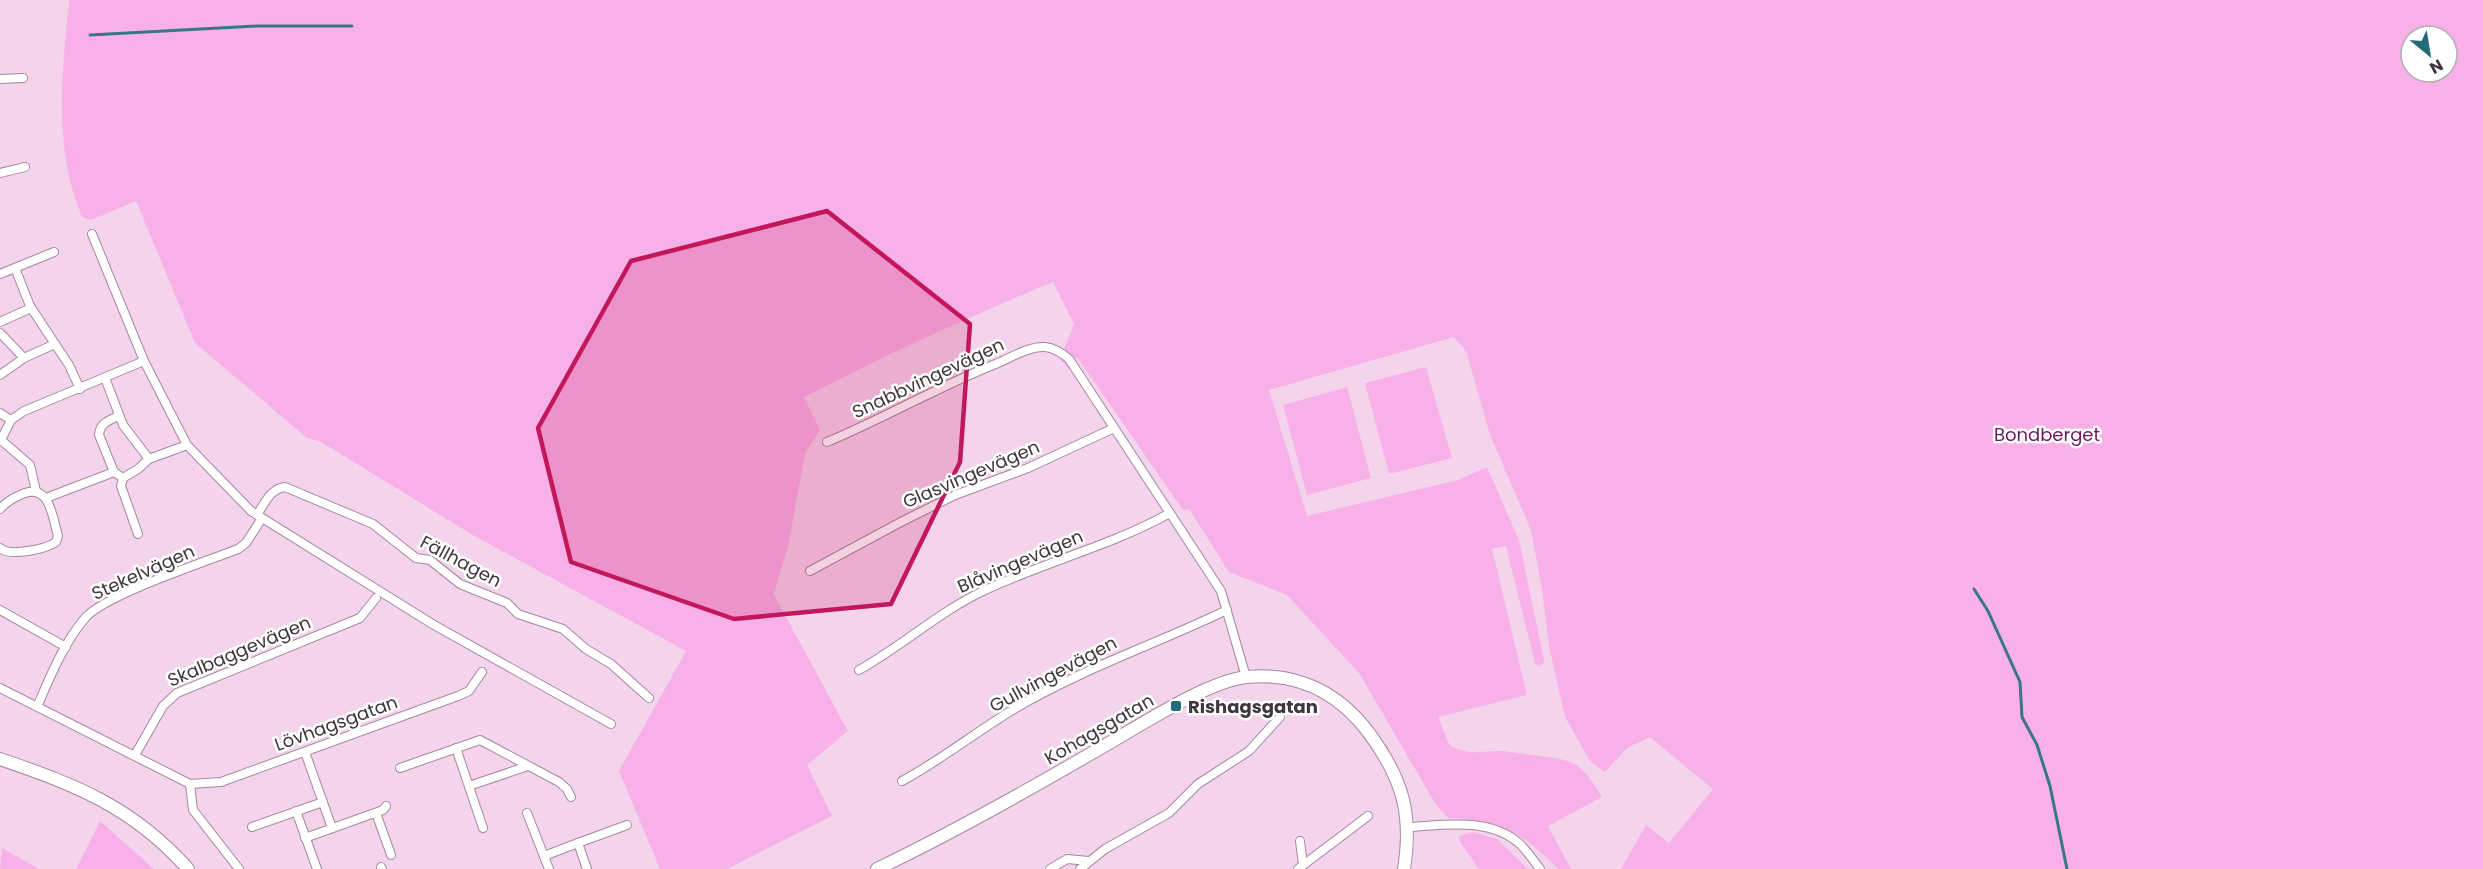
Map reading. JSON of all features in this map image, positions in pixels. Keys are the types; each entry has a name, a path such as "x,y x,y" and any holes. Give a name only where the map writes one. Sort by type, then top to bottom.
{"street":[{"path":"0,80 23,78"},
{"path":"0,173 25,167"},
{"path":"92,234 144,361 187,445 260,516 434,625 611,724"},
{"path":"0,274 54,252"},
{"path":"15,268 31,308 63,354 80,389"},
{"path":"0,322 31,308"},
{"path":"0,333 24,358"},
{"path":"0,375 24,358 55,344"},
{"name":"Snabbvingevägen","path":"827,442 967,375 1032,349 1044,347 1055,349 1069,359 1114,428"},
{"path":"36,491 30,465 1,440 11,420 24,411 144,361"},
{"path":"105,378 118,417 148,459"},
{"path":"0,413 11,420"},
{"path":"118,417 106,422 99,429 99,435 114,472 123,478"},
{"path":"1114,428 1221,591 1246,677"},
{"name":"Glasvingevägen","path":"810,571 955,495 1028,468 1114,428"},
{"path":"138,534 121,486 123,478 138,469 148,459 187,445"},
{"path":"46,498 114,472"},
{"name":"Fällhagen","path":"260,516 270,495 276,489 285,487 373,524 416,558 430,560 466,587 507,603 518,614 562,629 586,649 611,664 649,698"},
{"path":"0,509 8,500 29,491 36,491 46,498 58,537 51,546 10,554 0,548"},
{"name":"Blåvingevägen","path":"859,670 983,591 1109,542 1170,513"},
{"name":"Stekelvägen","path":"37,707 66,647 92,611 132,592 238,549 246,543 260,516"},
{"name":"Skalbaggevägen","path":"135,755 163,706 177,693 360,618 376,598"},
{"path":"0,610 66,647"},
{"name":"Gullvingevägen","path":"902,781 922,771 1014,709 1102,663 1169,638 1227,610"},
{"name":"Lövhagsgatan","path":"190,784 221,782 458,696 469,691 482,672"},
{"name":"Kohagsgatan","path":"877,869 963,826 1176,706 1217,685 1246,677 1287,678 1316,687 1338,699 1354,713 1372,737 1399,787 1406,807 1408,827 1404,869"},
{"path":"0,688 190,784 193,810 239,869"},
{"path":"1080,869 1089,861 1169,813 1198,784 1249,751 1280,717"},
{"path":"400,768 476,741 483,741 563,784 571,797"},
{"path":"456,748 483,828"},
{"path":"305,752 332,828"},
{"path":"0,759 68,782 116,807 163,843 188,869"},
{"path":"469,786 528,766"},
{"path":"252,827 323,802"},
{"path":"306,837 376,813 386,806"},
{"path":"296,811 317,869"},
{"path":"376,813 391,855"},
{"path":"527,813 549,869"},
{"path":"1300,867 1368,816"},
{"path":"544,856 627,825"},
{"path":"1408,827 1489,826 1505,833 1521,845 1540,869"},
{"path":"1300,841 1300,867"},
{"path":"578,843 587,869"},
{"path":"1050,869 1067,860 1089,861"}],"highlighted area":[{"path":"827,211 970,324 960,462 891,604 734,619 571,562 538,428 631,261"}],"green space":[{"name":"Bondberget","path":"69,0 2483,0 2483,869 1621,869 1646,825 1669,843 1713,789 1650,737 1627,748 1605,772 1590,761 1565,717 1549,646 1542,589 1531,530 1490,435 1466,351 1454,337 1269,390 1307,516 1458,480 1487,467 1519,540 1544,660 1543,664 1538,666 1535,663 1506,546 1492,549 1527,695 1438,717 1450,746 1470,752 1503,751 1557,758 1574,764 1587,775 1602,797 1548,826 1571,869 1558,869 1533,846 1509,830 1482,822 1448,818 1435,803 1359,673 1287,595 1229,572 1189,509 1183,510 1077,357 1069,369 1060,359 1074,324 1053,282 927,337 804,397 820,430 805,453 789,542 773,593 848,731 807,765 832,816 727,869 660,869 619,771 686,651 476,537 321,442 307,438 195,343 136,201 91,220 82,217 67,165 63,137 62,82"},
{"path":"1426,367 1452,458 1389,474 1365,383"},
{"path":"1347,387 1371,478 1307,495 1283,405"},
{"path":"100,821 154,869 76,869"},
{"path":"1472,832 1497,839 1528,869 1479,869 1460,842 1459,836"},
{"path":"2,848 39,869 0,869"}],"waterway":[{"path":"90,35 257,26 352,26"},
{"path":"1974,589 1988,611 2020,682 2022,717 2037,745 2050,786 2067,869"}],"place":[{"name":"Rishagsgatan","path":"1176,706"}]}
